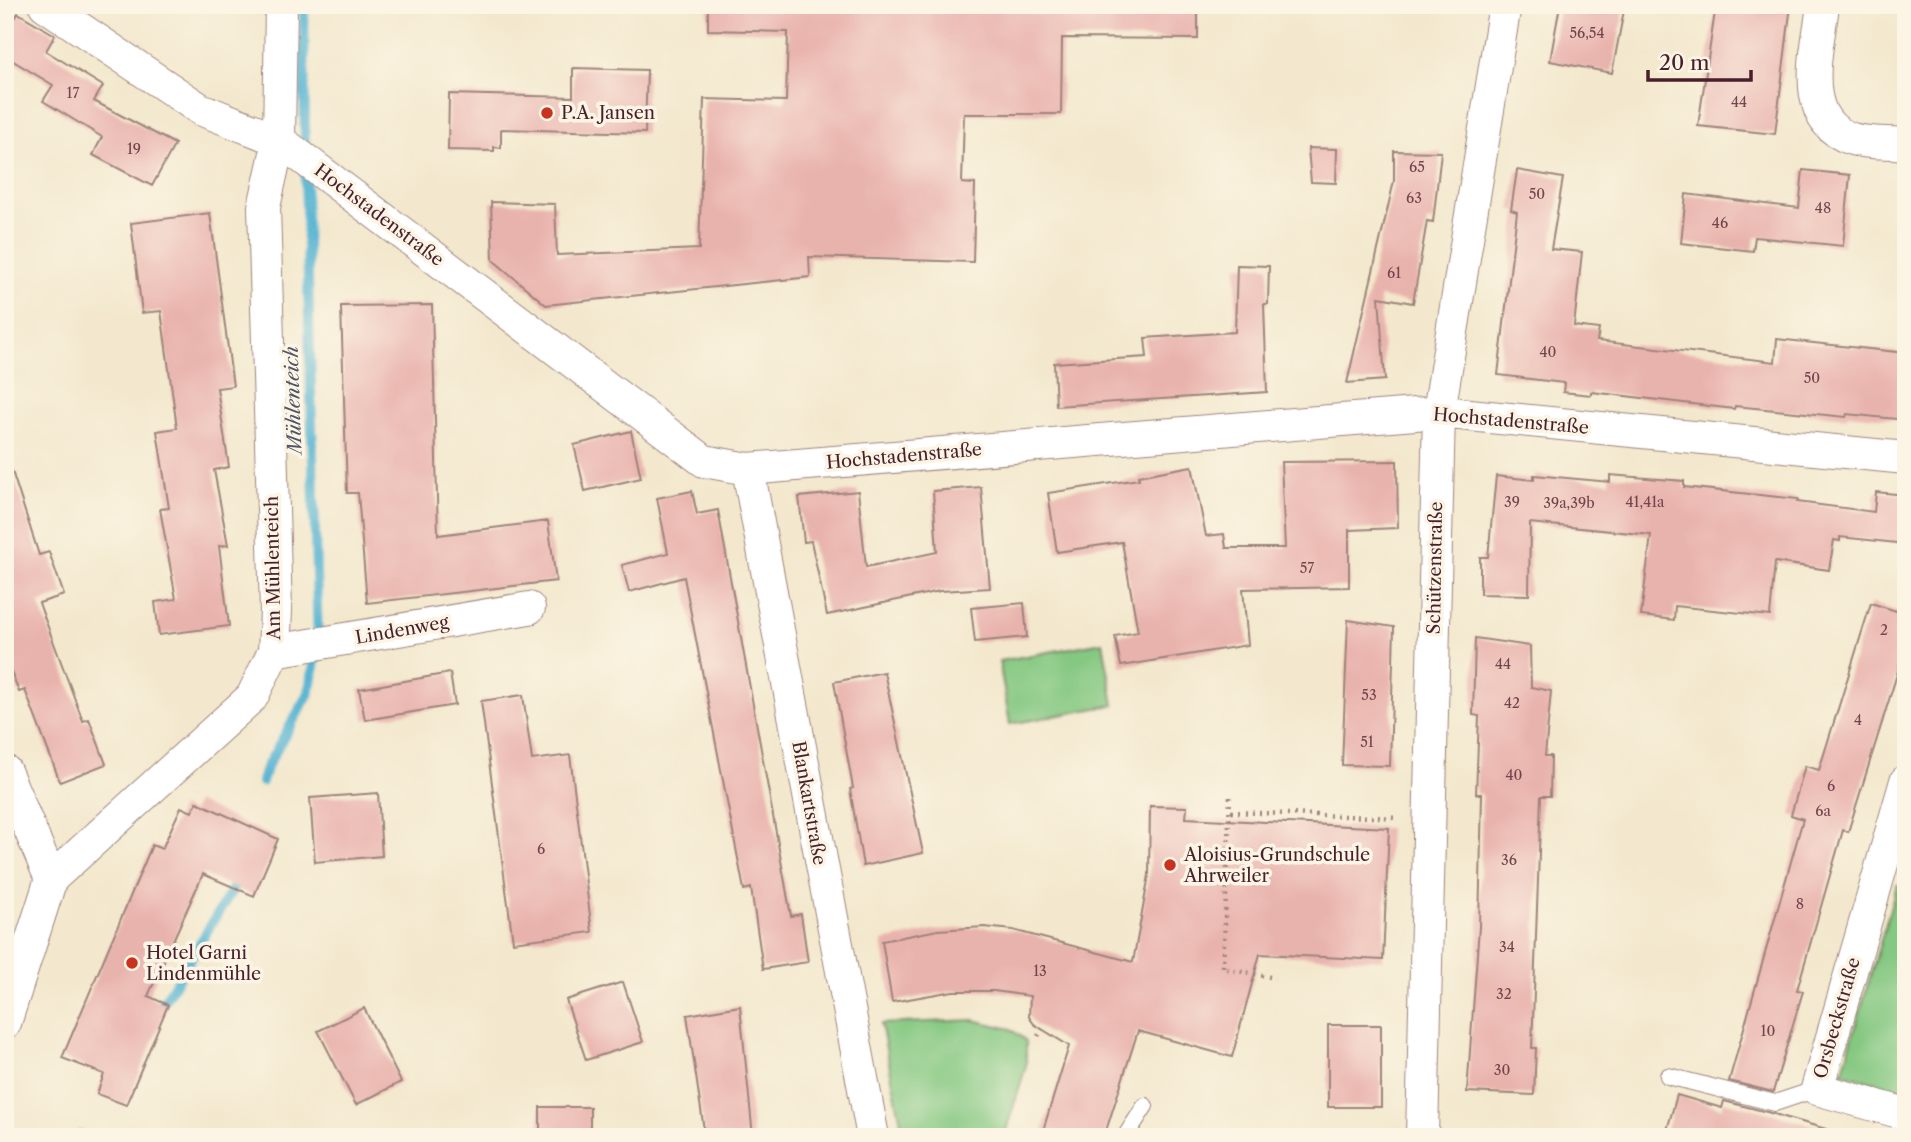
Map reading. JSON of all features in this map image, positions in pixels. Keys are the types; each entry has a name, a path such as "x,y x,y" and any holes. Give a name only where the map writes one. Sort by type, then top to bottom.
{"street":[{"name":"Hochstadenstraße","path":"45,5 200,109 296,153 704,461 748,469 1439,412 1906,458"},
{"name":"Am Mühlenteich","path":"51,878 304,647 276,611 264,206 296,153 281,5"},
{"name":"Schützenstraße","path":"1422,1137 1439,412 1505,5"},
{"path":"1823,5 1814,82 1822,118 1840,133 1854,139 1906,144"},
{"name":"Blankartstraße","path":"748,469 873,1137"},
{"name":"Lindenweg","path":"304,647 529,608"},
{"path":"5,771 51,878 5,1023"},
{"name":"Orsbeckstraße","path":"1906,781 1894,861 1817,1088 1906,1114"}],"lane":[{"path":"1668,1076 1775,1104 1817,1088"},
{"path":"1125,1137 1145,1106"}],"path":[{"path":"1230,797 1223,968 1275,978"},
{"path":"1231,812 1429,819"},
{"path":"1038,1036 1042,1029"}],"green space":[{"path":"1103,642 1114,705 1010,724 999,661"},
{"path":"1897,885 1906,887 1906,1091 1842,1073"},
{"path":"974,1020 1011,1029 1026,1041 1026,1066 1004,1137 904,1137 881,1024"}],"building":[{"path":"708,5 1198,5 1198,39 1062,38 1061,114 964,114 962,183 975,184 973,262 809,257 810,277 546,305 493,260 491,202 555,204 557,255 699,249 704,99 786,101 788,32 708,30"},
{"path":"1560,5 1625,5 1612,73 1550,61"},
{"path":"1716,5 1791,5 1775,134 1698,126"},
{"path":"5,11 16,17 18,13 55,35 46,51 103,86 94,101 175,144 152,186 93,155 102,137 43,101 53,85 5,56"},
{"name":"P.A. Jansen","path":"573,68 647,70 645,133 501,129 501,148 494,147 494,151 448,150 449,94 573,97"},
{"path":"1308,148 1337,149 1336,183 1311,182"},
{"path":"1394,151 1441,152 1433,222 1427,221 1413,303 1379,297 1385,380 1347,383 1394,181"},
{"path":"1517,170 1563,178 1551,249 1582,252 1574,326 1599,329 1597,341 1775,362 1777,339 1906,353 1906,420 1735,406 1734,409 1591,392 1591,395 1563,392 1564,383 1498,375 1517,212 1511,210"},
{"path":"1803,170 1850,175 1843,246 1755,237 1753,251 1681,243 1686,194 1799,208"},
{"path":"210,213 233,386 217,388 229,467 214,470 228,545 219,546 229,626 159,635 155,602 176,599 160,509 169,508 157,431 177,428 161,311 142,313 131,223"},
{"path":"1237,265 1269,266 1268,304 1264,304 1267,392 1056,406 1054,363 1147,357 1145,338 1235,332"},
{"path":"432,305 438,535 548,521 556,581 367,603 358,493 347,493 341,306"},
{"path":"631,431 641,478 585,491 574,445"},
{"path":"1397,461 1398,528 1349,530 1349,587 1243,589 1248,645 1121,666 1115,636 1138,632 1122,542 1057,552 1048,493 1139,479 1138,476 1192,466 1206,536 1224,534 1226,548 1285,548 1281,462"},
{"path":"11,468 39,555 49,552 64,595 39,603 83,721 89,719 106,764 60,782 25,690 19,692 5,655 5,469"},
{"path":"1534,475 1610,482 1610,475 1684,481 1684,487 1798,499 1797,502 1874,512 1876,492 1906,495 1906,544 1840,537 1840,541 1834,540 1829,570 1775,562 1770,616 1675,606 1674,620 1641,616 1651,535 1530,523 1529,595 1480,594 1480,557 1488,557 1496,476 1534,480"},
{"path":"981,487 990,588 940,591 827,615 811,541 804,542 799,497 858,491 866,567 937,552 933,491"},
{"path":"692,491 697,514 718,510 791,916 801,914 808,962 763,969 751,888 744,890 684,577 629,592 622,565 668,553 657,498"},
{"path":"1024,603 1027,637 975,642 971,608"},
{"path":"1871,603 1906,614 1906,645 1848,832 1843,830 1797,990 1803,991 1773,1092 1729,1081 1803,819 1791,815 1805,766 1819,770"},
{"path":"1348,620 1394,627 1390,766 1342,765"},
{"path":"1475,638 1530,646 1531,687 1551,691 1545,756 1551,756 1550,796 1541,796 1532,1048 1536,1048 1534,1095 1467,1092 1479,927 1482,794 1476,794 1479,716 1473,715"},
{"path":"884,672 923,853 863,866 850,789 853,788 834,682"},
{"path":"450,673 455,705 365,720 359,689"},
{"path":"523,695 532,760 570,755 592,932 513,942 481,701"},
{"path":"378,793 382,856 315,862 310,798"},
{"name":"Hotel Garni Lindenmühle","path":"197,802 278,839 254,896 203,874 148,996 168,1005 126,1105 97,1094 104,1074 62,1058 152,845 162,849 181,807 192,812"},
{"path":"1150,806 1187,807 1186,818 1389,828 1383,960 1260,954 1232,1057 1138,1031 1104,1137 1041,1137 1069,1046 1034,1024 1029,1017 1030,996 994,991 953,991 892,1002 882,941 938,930 984,927 1013,930 1133,962 1149,875"},
{"path":"623,982 643,1042 586,1060 566,1000"},
{"path":"740,1006 753,1137 705,1137 687,1015"},
{"path":"364,1008 401,1082 356,1105 318,1031"},
{"path":"1328,1025 1381,1025 1381,1107 1328,1107"},
{"path":"1677,1095 1722,1108 1724,1101 1767,1112 1826,1129 1825,1137 1665,1137"},
{"path":"540,1107 590,1107 590,1137 540,1137"}],"waterway":[{"name":"Mühlenteich","path":"304,5 305,151"},
{"name":"Mühlenteich","path":"262,782 266,768 309,693 318,644 305,168"},
{"name":"Mühlenteich","path":"163,1003 234,887"}],"place":[{"name":"P.A. Jansen","path":"547,113"},
{"name":"Aloisius-Grundschule Ahrweiler","path":"1170,865"},
{"name":"Hotel Garni Lindenmühle","path":"132,963"}]}
